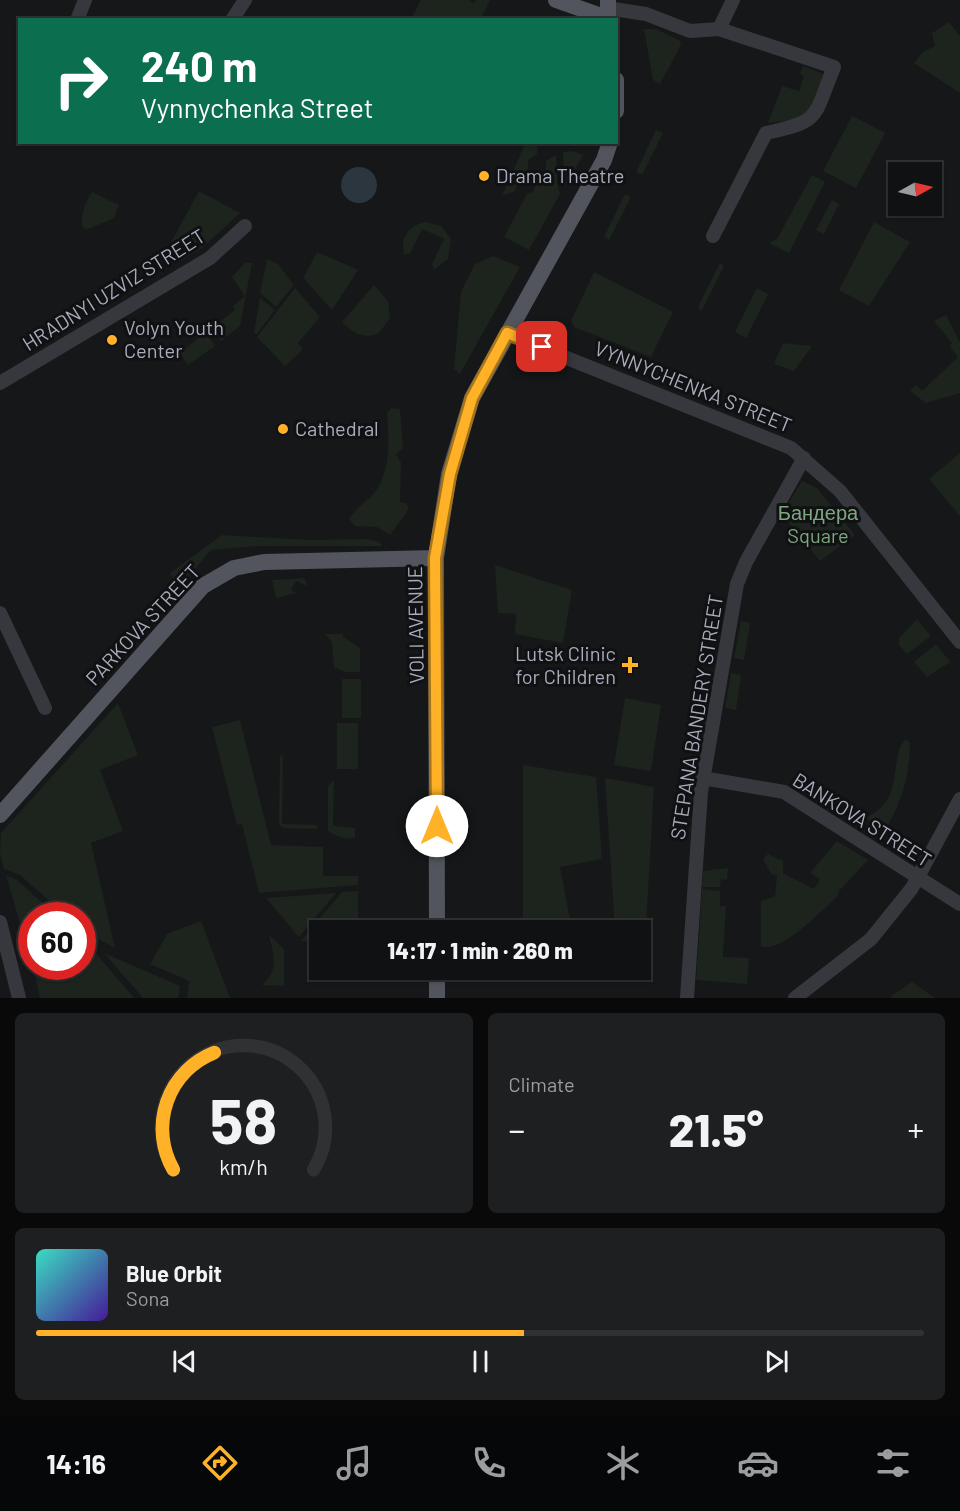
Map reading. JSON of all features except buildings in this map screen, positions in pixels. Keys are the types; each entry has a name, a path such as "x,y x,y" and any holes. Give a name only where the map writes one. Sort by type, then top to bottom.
{"main road":[{"path":"556,0 607,11"},
{"name":"VOLI AVENUE","path":"437,920 435,558 450,474 472,398 604,160 609,144"},
{"name":"PARKOVA STREET","path":"0,815 203,586 221,573 240,566 264,562 435,558"},
{"path":"437,980 437,998"}],"street":[{"path":"78,18 85,0"},
{"path":"233,18 245,0"},
{"path":"719,28 733,0"},
{"path":"607,11 646,14 690,31 719,28 834,67 814,116 799,126 766,133 713,236"},
{"name":"HRADNYI UZVIZ STREET","path":"0,383 210,258 245,226"},
{"name":"VYNNYCHENKA STREET","path":"507,333 791,448 840,490 960,642"},
{"name":"STEPANA BANDERY STREET","path":"687,998 695,852 703,778 737,584 756,542 804,458"},
{"path":"0,613 45,708"},
{"name":"BANKOVA STREET","path":"703,778 784,792 960,903"},
{"path":"795,998 871,939 918,878 960,799"},
{"path":"0,922 20,998"}],"green space":[{"path":"421,0 469,0 474,4 476,0 490,0 481,18 412,18"},
{"path":"949,22 960,36 960,93 914,63 923,52 935,46 932,33"},
{"path":"644,29 656,29 680,41 681,45 660,84 653,80"},
{"path":"803,66 826,75 812,105 801,116 768,123 782,86 799,91 804,76 800,74"},
{"path":"852,116 885,133 856,188 823,171"},
{"path":"656,130 663,133 642,175 636,172"},
{"path":"525,144 538,144 537,154 528,160 528,169 518,179 515,191 502,196"},
{"path":"572,151 583,155 565,187 563,152"},
{"path":"556,155 557,183 560,194 529,250 504,237 527,194 534,191 535,181 546,170 546,161"},
{"path":"812,175 825,182 789,253 769,243 777,239"},
{"path":"199,191 240,213 202,248 180,261 172,255 169,246"},
{"path":"92,192 119,205 114,218 86,230 82,226 82,216 85,204"},
{"path":"625,194 631,197 609,240 604,237"},
{"path":"832,200 839,204 824,234 816,230"},
{"path":"426,222 441,226 451,239 448,259 434,270 432,264 444,239 422,229 410,253 404,255 403,249 404,238 410,229"},
{"path":"874,222 910,242 869,306 839,290"},
{"path":"317,252 358,270 332,310 303,278"},
{"path":"493,256 520,267 460,374 454,369 461,292 475,264"},
{"path":"267,259 278,264 294,285 276,307 260,293"},
{"path":"245,263 252,263 240,326 221,341 213,327 235,310 233,306 245,296 232,277"},
{"path":"720,263 724,266 701,312 698,307"},
{"path":"594,272 673,312 651,357 574,327 571,321"},
{"path":"374,285 388,301 390,318 379,333 368,336 355,332 342,322"},
{"path":"295,288 320,317 298,343 303,349 285,366 257,337"},
{"path":"757,288 768,294 746,338 735,332"},
{"path":"260,298 275,310 256,335 254,333"},
{"path":"946,315 960,343 960,393 926,403 910,391 916,385 922,391 958,357 950,347 952,343 934,321"},
{"path":"206,332 215,346 188,365 180,353"},
{"path":"783,343 812,346 794,371 774,364"},
{"path":"391,408 400,409 403,448 396,454 401,463 400,502 406,503 409,509 390,535 377,527 355,526 349,519 375,492 384,474 388,443 387,413"},
{"path":"960,453 960,516 929,479"},
{"name":"Бандера Square","path":"802,481 817,488 855,535 820,561 782,514"},
{"path":"222,535 310,540 367,539 379,542 382,546 257,546 211,550 179,588 170,573"},
{"path":"495,565 572,590 563,643 515,634 516,614 498,613"},
{"path":"304,578 308,586 296,581 291,590 296,593 276,598 272,580"},
{"path":"917,619 931,636 907,654 899,645 899,638"},
{"path":"741,621 750,623 744,660 734,658"},
{"path":"325,634 343,634 342,636 360,648 360,672 345,672 334,667 332,643"},
{"path":"936,644 950,662 927,677 914,662"},
{"path":"731,673 741,675 736,710 725,708"},
{"path":"342,679 361,679 361,718 342,718"},
{"path":"625,698 661,705 651,771 614,765"},
{"path":"118,703 138,755 100,770 123,831 91,843 115,948 96,938 96,902 50,902 20,875 4,869 0,854 1,833"},
{"path":"240,720 271,845 323,847 323,876 358,876 358,885 259,893 242,824 237,825 212,727"},
{"path":"337,723 358,723 358,769 337,769"},
{"path":"906,739 910,743 910,755 906,778 900,800 884,832 866,818 881,807 889,796 899,752"},
{"path":"283,755 282,824 317,825 317,829 284,828 279,825 280,757"},
{"path":"523,765 596,777 602,859 560,867 570,920 523,920"},
{"path":"605,778 654,787 646,920 614,920"},
{"path":"334,780 333,826 355,828 355,837 344,838 328,831 328,786"},
{"path":"837,841 868,860 838,892 839,894 802,929 779,944 769,947 761,946 761,901 775,896 777,876 771,874 763,859 768,854 783,861 783,873 814,889 820,879 810,873"},
{"path":"728,868 727,880 721,879 720,887 702,887 703,871"},
{"path":"6,875 17,880 42,902 18,902 18,916"},
{"path":"702,889 720,891 720,906 726,906 723,957 749,958 747,984 696,980"},
{"path":"358,891 358,920 319,920 342,892"},
{"path":"336,893 313,920 309,920 309,925 299,937 266,898"},
{"path":"201,921 230,998 187,998 189,981 150,964 167,934"},
{"path":"309,931 309,941 301,941"},
{"path":"269,935 284,949 284,986 262,985 271,974 274,962"},
{"path":"96,953 134,998 40,998 36,980 96,980"},
{"path":"104,953 180,986 178,998 143,998"},
{"path":"912,982 935,998 892,998 891,996"}],"shaded area":[{"path":"359,167 372,172 377,185 372,198 359,203 346,198 341,185 346,172"}],"place":[{"name":"Drama Theatre","path":"484,176"},
{"name":"Volyn Youth Center","path":"112,340"},
{"name":"Cathedral","path":"283,429"},
{"name":"Lutsk Clinic for Children","path":"630,665"}],"route":[{"path":"437,826 435,558 450,474 472,398 507,333 542,347"}]}
